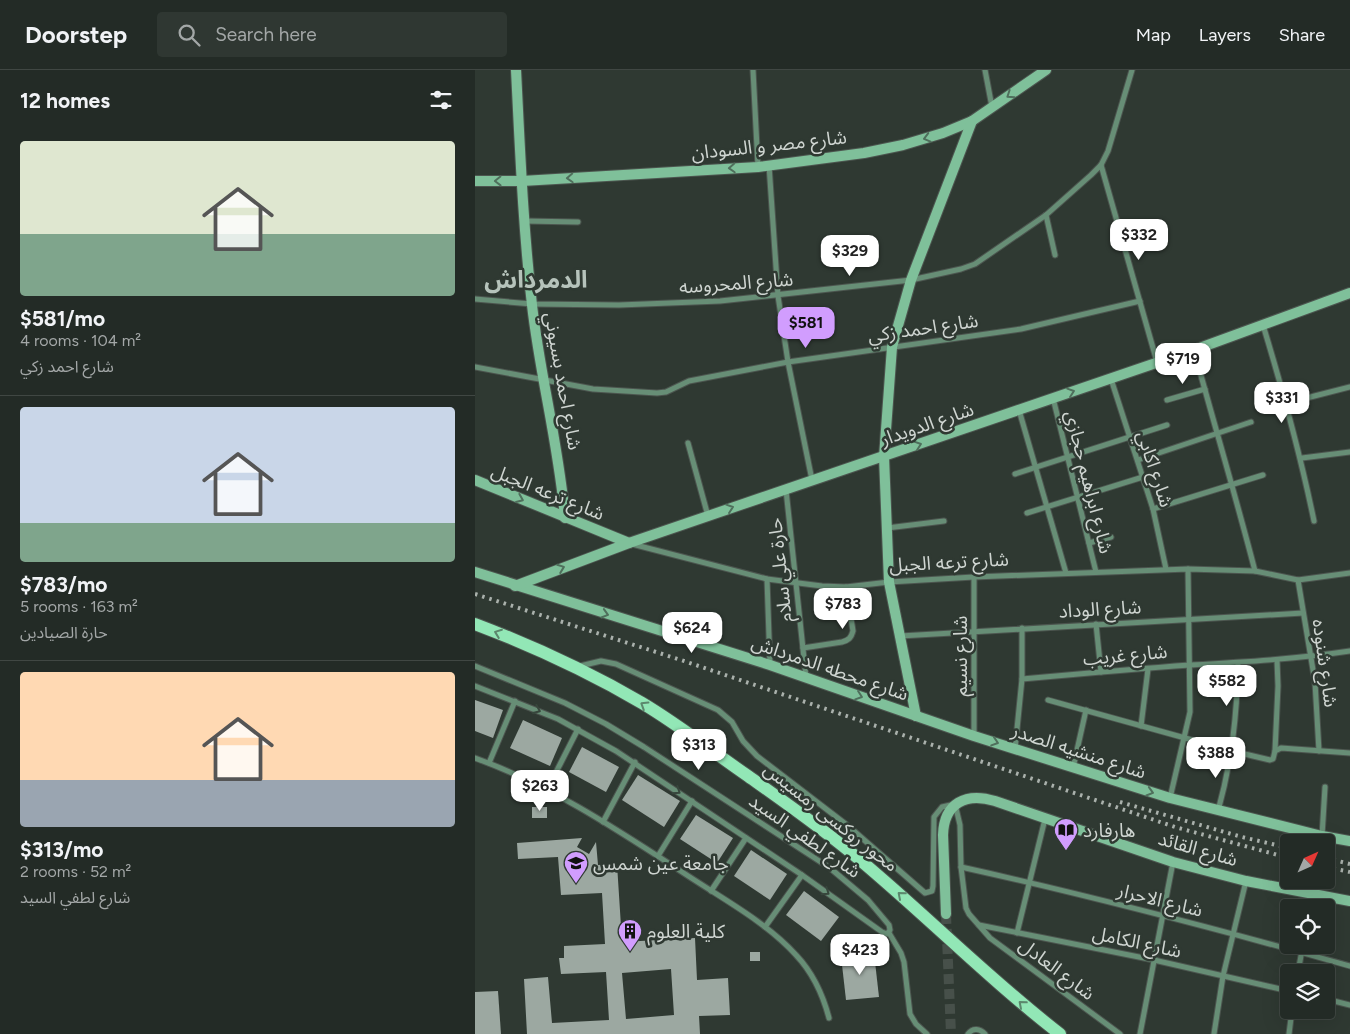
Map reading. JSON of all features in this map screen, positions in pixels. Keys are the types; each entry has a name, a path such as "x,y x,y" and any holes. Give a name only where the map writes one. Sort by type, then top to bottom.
{"main road":[{"name":"شارع احمد بسيوني","path":"516,70 522,181 532,304 543,381 557,447 565,518"},
{"name":"شارع مصر و السودان","path":"475,181 522,181 758,167 864,153 903,145 943,133 972,121 1046,70"},
{"path":"915,716 889,582 884,457 892,347 911,280 972,121"},
{"name":"شارع الدويدار","path":"515,586 629,543 1111,379 1350,293"},
{"name":"شارع ترعه الجبل","path":"475,480 629,543"},
{"name":"شارع محطه الدمرداش","path":"475,572 806,677 915,716"},
{"name":"محور روكسى رمسيس","path":"475,624 576,667 644,704 815,824 859,859 994,979 1060,1034"},
{"name":"شارع منشيه الصدر","path":"915,716 1170,798 1314,834"},
{"name":"شارع القائد","path":"955,804 966,799 980,797 1173,862 1246,881 1350,901"},
{"path":"945,914 943,829 946,817 955,804"},
{"name":"شارع منشيه الصدر","path":"1335,838 1350,841"}],"street":[{"path":"753,70 758,167"},
{"path":"985,70 992,108"},
{"name":"شارع المحروسه","path":"475,299 532,304 619,306 720,301 911,280 961,269 975,264 1046,215 1101,165 1108,152 1132,70"},
{"path":"769,165 778,296 788,362 812,481"},
{"path":"1101,165 1157,362"},
{"path":"1046,215 1055,255"},
{"path":"525,221 578,222"},
{"name":"شارع احمد زكي","path":"475,367 593,390 657,394 666,392 689,381 788,362 1021,330 1140,301"},
{"path":"1263,325 1287,403 1314,520"},
{"path":"1194,350 1216,433 1233,485 1255,570"},
{"name":"شارع اكابي","path":"1111,379 1153,510 1166,569"},
{"path":"1287,403 1350,387"},
{"path":"1167,400 1205,389"},
{"name":"شارع ابراهيم حجازي","path":"1053,398 1096,572"},
{"path":"1019,410 1066,574"},
{"path":"1138,460 1251,422"},
{"path":"1015,474 1167,426"},
{"path":"688,443 708,516"},
{"path":"1301,458 1350,452"},
{"path":"1153,510 1263,475"},
{"path":"1027,513 1143,477"},
{"name":"حارة علي سلام","path":"786,490 806,677"},
{"path":"887,528 944,521"},
{"path":"1089,543 1111,537"},
{"name":"شارع ترعه الجبل","path":"629,543 767,579 797,584 846,587 889,582 975,577 1166,569 1255,570 1298,580 1350,573"},
{"path":"1170,798 1185,738 1190,705 1188,569"},
{"name":"شارع نسيم","path":"974,736 975,577"},
{"path":"767,579 770,666"},
{"name":"شارع شنوده","path":"1298,580 1315,682 1319,751"},
{"path":"803,648 848,640 852,636 853,631 846,587"},
{"name":"شارع الوداد","path":"899,636 1303,613"},
{"path":"1096,624 1101,672"},
{"path":"1015,749 1022,679 1022,628"},
{"name":"شارع غريب","path":"1022,679 1189,665 1277,660 1350,651"},
{"path":"1048,700 1270,760 1273,759 1275,751 1278,686 1277,660"},
{"path":"576,667 601,661 616,664 718,710 731,722 743,741 757,756 841,820 925,893 930,892 933,886 934,817 942,807 955,804"},
{"path":"1218,811 1232,751 1237,706 1238,663"},
{"name":"شارع لطفي السيد","path":"475,666 565,703 606,724 644,746 830,868 873,905 891,928 889,933 904,962 910,1014 916,1024 927,1034"},
{"path":"1141,726 1148,669"},
{"name":"شارع لطفي السيد","path":"475,686 515,701 578,729 635,762 802,875 882,932 889,933"},
{"path":"489,763 515,701"},
{"path":"1073,768 1086,710"},
{"path":"547,790 578,729"},
{"path":"1275,751 1281,748 1350,753"},
{"path":"475,758 547,790 603,822 658,856 765,928 787,945 806,967 820,991 829,1018"},
{"path":"603,822 635,762"},
{"path":"1322,834 1325,787"},
{"path":"658,856 692,801"},
{"name":"شارع العادل","path":"955,804 959,825 961,867 966,908 978,925 990,938 1120,1034"},
{"path":"1017,933 1045,819"},
{"path":"711,891 746,838"},
{"path":"1140,1034 1173,862"},
{"name":"شارع الاحرار","path":"961,867 1029,882 1280,946"},
{"path":"765,928 802,875"},
{"path":"1214,1034 1223,976 1246,881"},
{"path":"1314,899 1315,895"},
{"name":"شارع الكامل","path":"978,925 1154,960 1280,989"},
{"name":"شارع الاحرار","path":"1309,954 1350,966"},
{"path":"1335,1001 1350,1005"},
{"path":"1289,1034 1291,1019"},
{"path":"968,1034 977,1029 985,1034"}],"building":[{"path":"475,700 503,710 493,738 475,731"},
{"path":"523,720 562,738 550,766 510,748"},
{"path":"582,747 619,767 606,792 569,772"},
{"path":"638,775 680,801 664,827 622,800"},
{"path":"532,807 547,807 547,818 532,818"},
{"path":"696,815 733,838 717,863 680,839"},
{"name":"كلية العلوم","path":"582,838 577,847 589,854 596,842 598,865 617,864 622,942 695,938 697,980 728,978 730,1015 699,1016 700,1034 527,1034 524,979 548,977 552,1023 609,1020 606,972 561,974 559,958 564,958 564,946 605,944 602,893 561,895 558,857 518,859 517,843","holes":["671,969 674,1015 626,1019 622,973"]},
{"path":"751,850 787,874 770,900 734,876"},
{"path":"804,891 839,917 821,941 786,915"},
{"path":"750,952 760,952 760,961 750,961"},
{"path":"874,953 879,997 846,1000 841,956"},
{"path":"498,991 501,1034 475,1034 475,992"}],"tunnel":[{"path":"946,914 951,1034"}],"railway":[{"path":"475,594 681,660 1175,827 1280,856"},
{"path":"1120,802 1280,846"},
{"path":"1335,860 1350,864"},
{"path":"1335,869 1350,872"}],"place":[{"name":"هارفارد","path":"1066,851"},
{"name":"جامعة عين شمس","path":"576,884"},
{"name":"كلية العلوم","path":"630,952"}],"district":[{"name":"الدمرداش","path":"536,279"}]}
